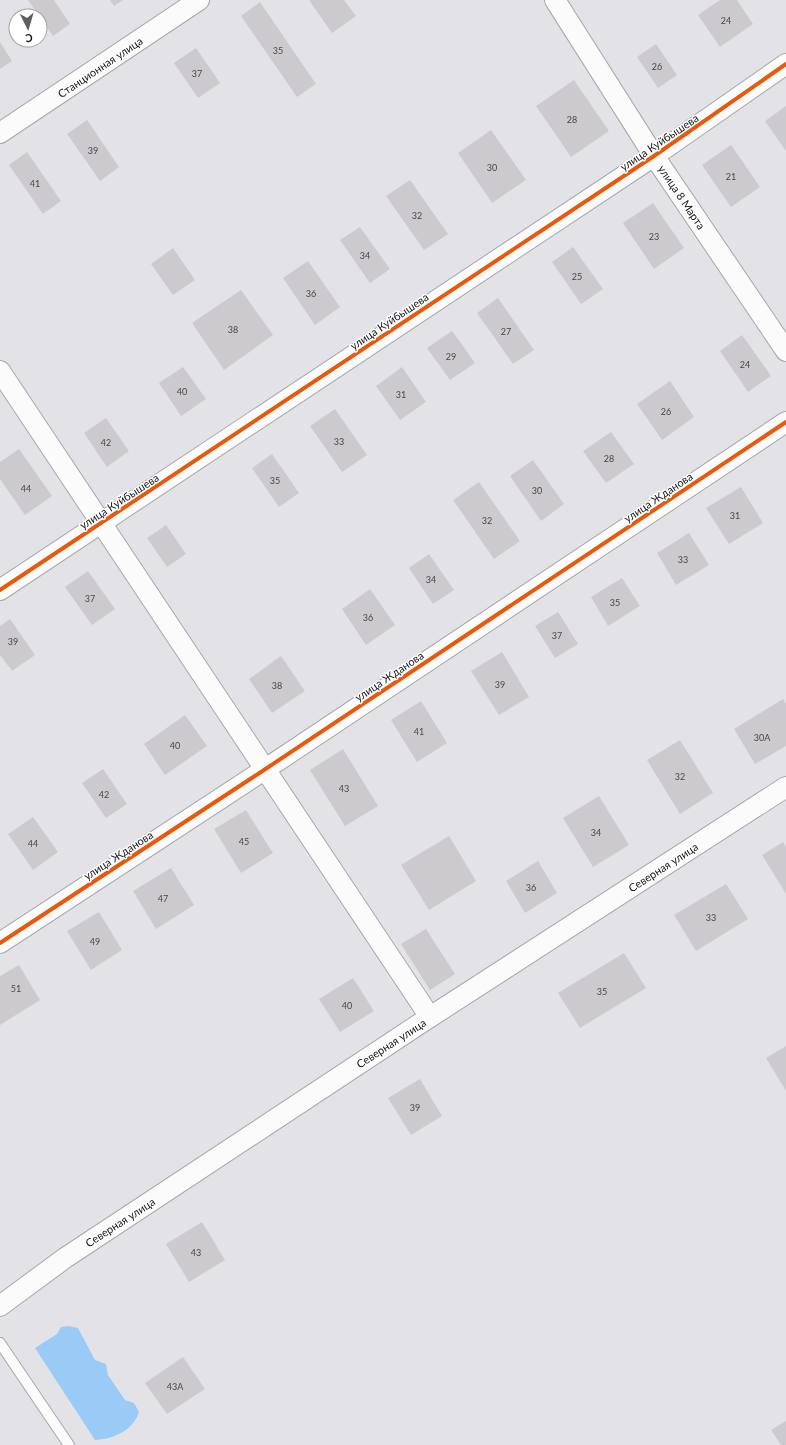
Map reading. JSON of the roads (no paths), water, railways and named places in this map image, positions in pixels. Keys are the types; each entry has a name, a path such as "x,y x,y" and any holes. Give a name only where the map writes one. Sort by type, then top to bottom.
{"street":[{"name":"Станционная улица","path":"0,133 200,0"},
{"name":"улица 8 Марта","path":"555,0 654,156 786,351"},
{"name":"улица Куйбышева","path":"0,590 654,156 786,64"},
{"path":"0,371 264,770 430,1017"},
{"name":"улица Жданова","path":"0,943 264,770 786,422"},
{"name":"Северная улица","path":"0,1306 65,1258 430,1017 786,787"}],"lane":[{"path":"0,1343 69,1445"}],"water":[{"path":"68,1326 78,1328 95,1360 106,1364 108,1375 125,1400 134,1403 139,1412 132,1424 122,1433 109,1438 95,1440 35,1348 57,1334 61,1327"}]}
